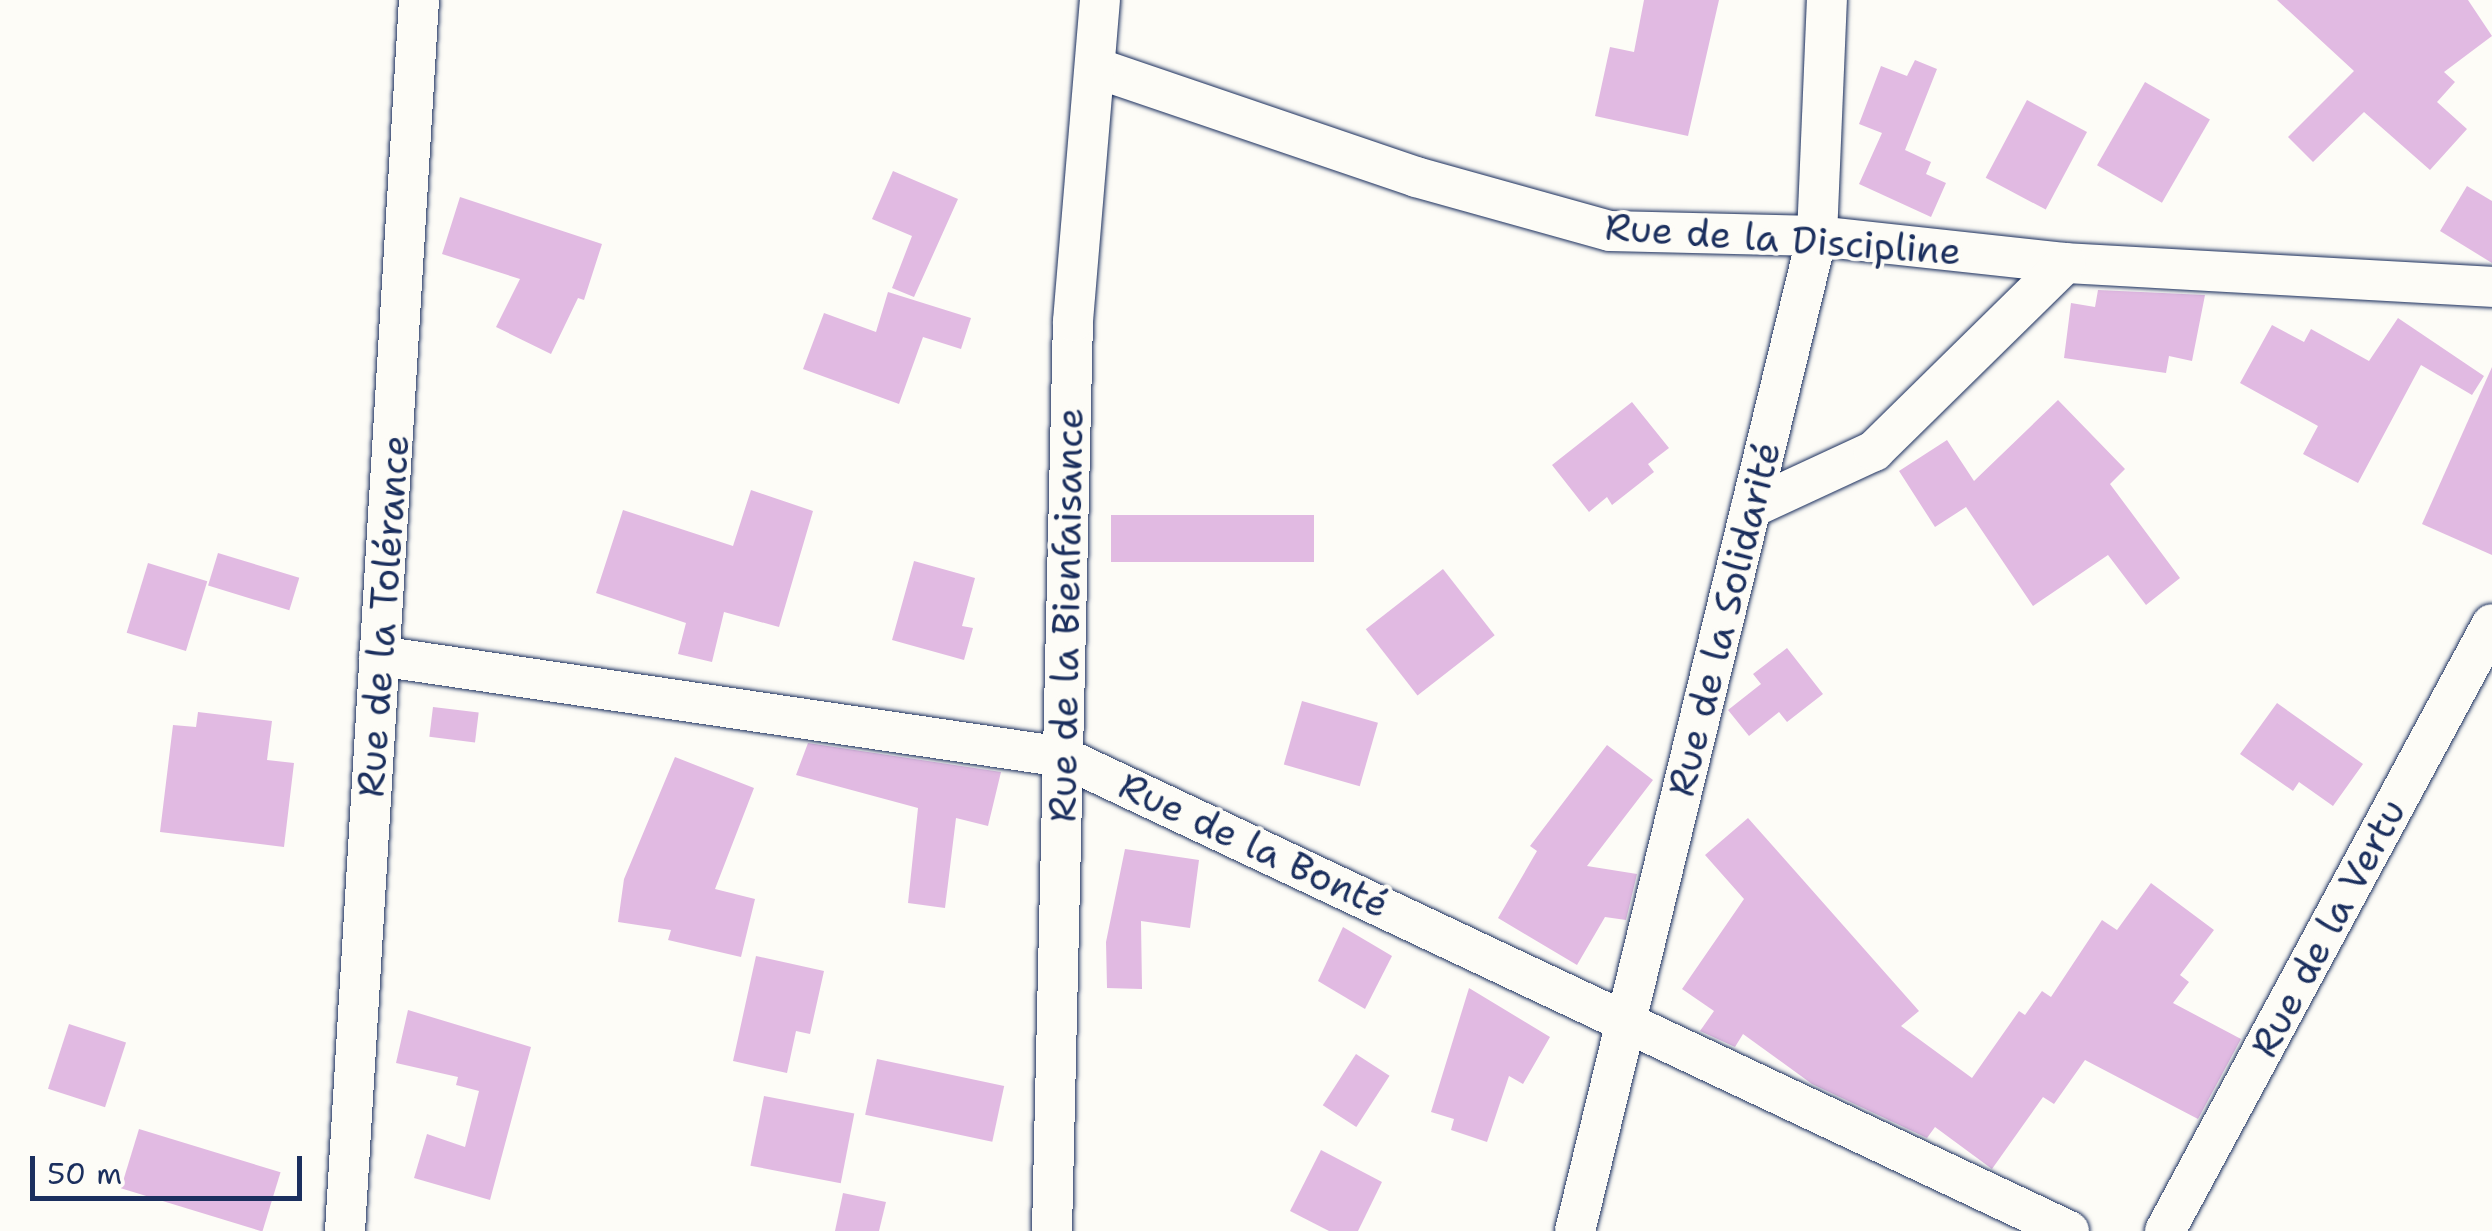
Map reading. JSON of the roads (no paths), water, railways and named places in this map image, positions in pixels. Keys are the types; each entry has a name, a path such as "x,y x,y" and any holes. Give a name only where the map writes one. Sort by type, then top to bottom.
{"street":[{"name":"Rue de la Tolérance","path":"345,1231 419,0"},
{"name":"Rue de la Bienfaisance","path":"1052,1231 1074,322 1100,0"},
{"name":"Rue de la Solidarité","path":"1575,1231 1817,236 1827,0"},
{"name":"Rue de la Discipline","path":"1096,68 1416,177 1610,231 1817,236 2066,262 2492,287"},
{"path":"1751,508 1874,450 2066,262"},
{"name":"Rue de la Vertu","path":"2165,1231 2492,624"},
{"name":"Rue de la Bonté","path":"379,656 1063,757 2070,1231"}]}
